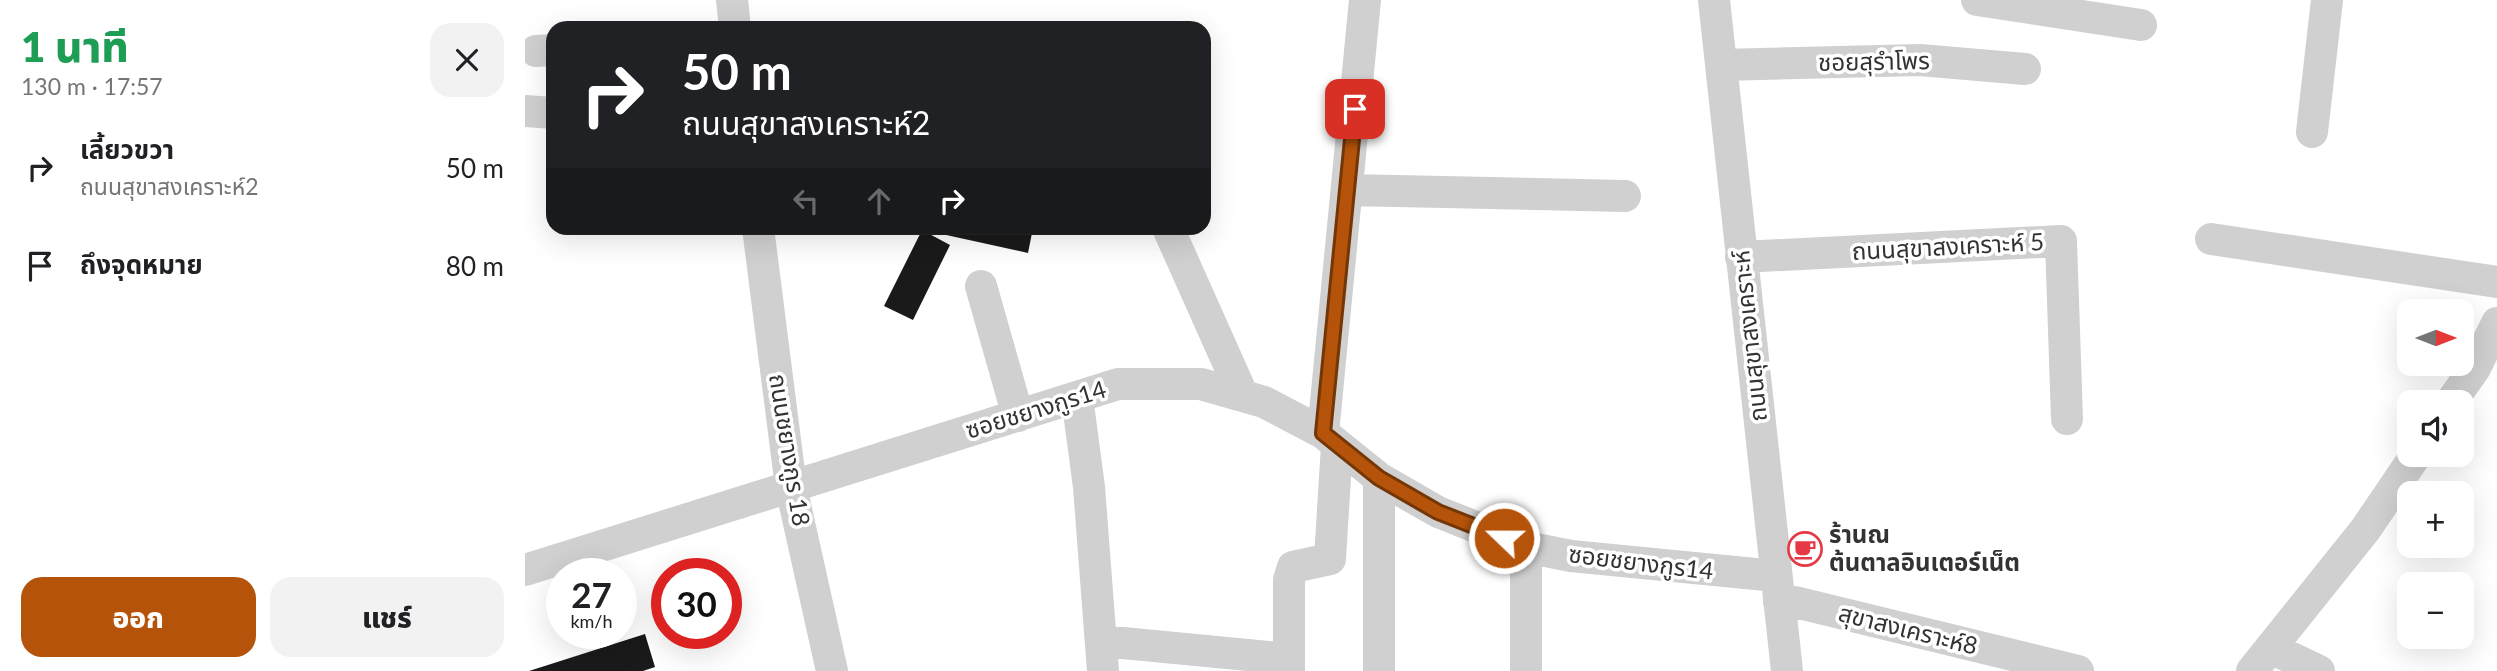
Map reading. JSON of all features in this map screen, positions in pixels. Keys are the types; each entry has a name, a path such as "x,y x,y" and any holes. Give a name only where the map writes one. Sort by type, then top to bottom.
{"street":[{"path":"732,0 734,21"},
{"path":"1077,397 1090,487 1103,656 1289,665 1289,580 1293,567 1302,563 1323,563 1330,559 1332,552 1330,439 1365,0"},
{"name":"ถนนสุขาสงเคราะห์","path":"1714,0 1787,671"},
{"path":"1977,0 2141,25"},
{"path":"2312,132 2327,0"},
{"name":"ชอยสุรำโพร","path":"1722,65 1920,60 2025,69"},
{"path":"525,111 546,112"},
{"path":"1348,191 1625,196"},
{"name":"ถนนชยางกูร 18","path":"759,235 791,487 832,671"},
{"path":"1171,235 1243,396"},
{"path":"2211,239 2497,282"},
{"name":"ถนนสุขาสงเคราะห์ 5","path":"1741,257 2061,241 2067,419"},
{"path":"981,286 1018,416"},
{"path":"2459,390 2475,368 2497,323"},
{"name":"ซอยชยางกูร14","path":"525,570 1118,384 1201,384 1265,402 1330,439 1379,478 1438,512 1527,547 1778,589"},
{"path":"2319,671 2262,660 2365,530 2408,467"},
{"path":"1379,478 1379,671"},
{"path":"1526,671 1527,547"},
{"name":"สุขาสงเคราะห์8","path":"1778,589 1795,602 2078,671"}],"building":[{"path":"920,235 931,235 950,245 913,320 884,306"},
{"path":"946,235 1032,235 1028,253"},
{"path":"645,634 655,667 643,671 529,671 598,649 637,649 637,637"}],"place":[{"name":"ร้านณ ต้นตาลอินเตอร์เน็ต","path":"1805,549"}],"route":[{"path":"1355,109 1323,433 1379,478 1438,512 1504,538"}]}
